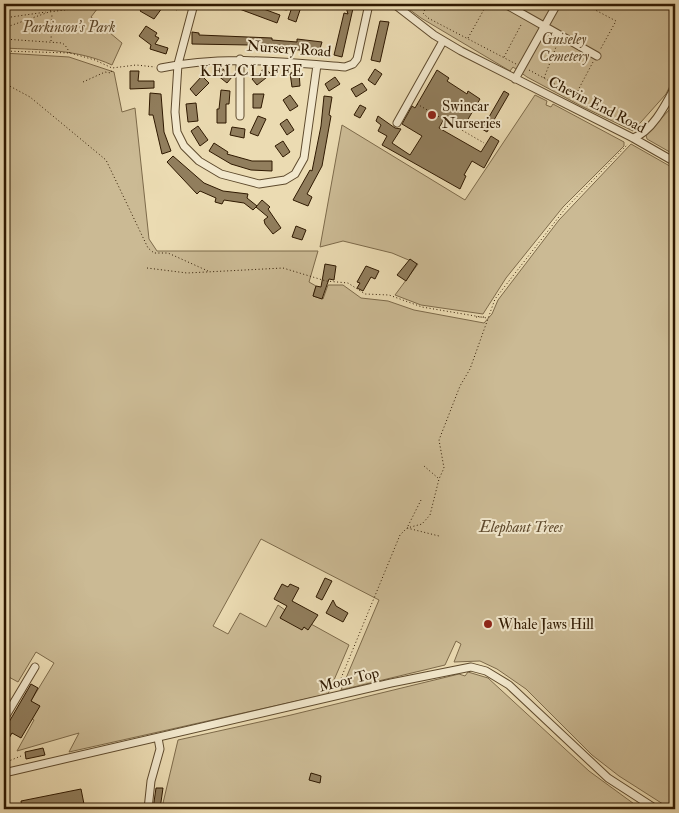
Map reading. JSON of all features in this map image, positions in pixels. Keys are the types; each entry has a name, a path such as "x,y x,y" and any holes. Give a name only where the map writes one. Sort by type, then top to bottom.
{"street":[{"path":"194,4 178,64 175,112 177,132 184,146 199,161 221,174 259,184 285,180 295,174 304,158 317,65"},
{"name":"Nursery Road","path":"161,68 178,64 240,59 345,67 357,59 369,4"},
{"name":"Chevin End Road","path":"394,4 443,40 515,79 633,138 675,162"},
{"path":"504,4 596,56"},
{"path":"515,79 557,4"},
{"path":"396,124 443,40"},
{"path":"240,59 240,116"},
{"path":"633,138 641,135 664,106 675,87"},
{"path":"4,719 35,667"},
{"name":"Moor Top","path":"4,773 471,667 486,671 509,686 608,778 656,809"},
{"path":"148,809 151,781 160,749 158,738"}],"path":[{"path":"4,18 49,12 58,4"},
{"path":"4,28 52,11 72,8 74,6 72,4"},
{"path":"428,4 423,13 428,18 581,98"},
{"path":"467,38 487,4"},
{"path":"575,94 616,21 584,4"},
{"path":"51,42 52,11"},
{"path":"503,57 527,16"},
{"path":"543,78 561,35"},
{"path":"4,39 51,42 66,45 70,54"},
{"path":"4,51 70,54 95,60 112,68 136,65 161,68"},
{"path":"83,82 105,72 111,73 112,68"},
{"path":"4,82 30,97 106,160 148,248 154,254 168,253 210,272"},
{"path":"410,100 484,144"},
{"path":"406,528 422,524 427,520 445,462 440,440 460,386 470,369 496,299 565,208 623,151 633,138"},
{"path":"147,268 174,273 283,268 330,282 348,283 365,294 396,296 422,307 488,318"},
{"path":"424,466 439,479"},
{"path":"332,699 400,535 406,528 421,500"},
{"path":"406,528 439,536"},
{"path":"4,763 21,756"}],"green space":[{"name":"Parkinson’s Park","path":"4,4 101,4 91,17 122,43 112,65 72,53 4,48"},
{"name":"Guiseley Cemetery","path":"402,4 675,4 675,76 666,94 633,131 581,106 527,77 513,67 510,71 421,18"},
{"name":"Elephant Trees","path":"4,53 69,57 114,72 122,112 135,108 149,239 157,251 318,251 309,282 316,286 313,296 323,299 328,285 343,285 361,298 388,301 414,310 484,323 492,314 498,300 559,220 631,144 675,169 675,809 666,806 619,776 592,755 526,689 497,669 480,661 454,662 461,644 456,641 445,665 341,690 379,600 261,539 213,626 228,634 240,613 266,627 278,605 285,610 281,618 308,629 311,624 349,645 328,694 69,752 79,733 17,751 34,720 23,714 54,663 36,652 18,682 7,676 4,681"},
{"path":"535,95 547,101 546,105 551,107 553,104 624,142 624,146 563,207 506,278 483,314 421,305 395,295 418,264 392,253 343,241 320,247 342,125 465,200"},
{"path":"675,97 675,155 647,139 646,135 670,109"},
{"path":"468,672 488,678 589,771 641,809 182,809 163,803 178,740 291,715 459,674 465,676"}],"building":[{"path":"145,4 165,4 154,19 140,11"},
{"path":"165,4 180,4 177,10"},
{"path":"226,4 250,4 280,15 277,23"},
{"path":"293,4 302,4 296,22 288,19"},
{"path":"345,4 354,4 342,57 334,55 344,13 348,14"},
{"path":"380,21 389,22 380,62 371,60"},
{"path":"146,26 157,33 155,36 159,38 155,44 168,48 166,54 150,49 151,45 139,36"},
{"path":"192,32 199,33 199,35 272,38 272,40 297,42 297,39 322,42 319,52 250,45 192,44"},
{"path":"222,68 232,77 227,83 217,75"},
{"path":"265,68 271,74 257,85 252,79"},
{"path":"375,69 382,74 375,85 368,80"},
{"path":"437,70 449,78 447,81 467,94 468,91 480,99 464,126 445,117 439,128 481,152 491,136 499,141 484,168 472,161 464,175 466,176 460,189 382,145 387,136 378,131 381,125 376,121 378,116 395,128 401,129 392,143 410,155 422,136 402,124 412,106 415,108"},
{"path":"130,71 139,71 138,81 154,81 154,88 130,89"},
{"path":"299,72 300,86 292,87 290,73"},
{"path":"202,76 209,83 196,96 190,89"},
{"path":"335,77 340,84 329,91 325,84"},
{"path":"362,83 367,90 356,97 351,89"},
{"path":"221,90 230,91 229,104 226,104 226,123 217,123 217,109 219,109"},
{"path":"504,91 509,94 487,132 482,129"},
{"path":"150,93 161,94 164,132 171,151 162,154 153,115 149,115"},
{"path":"253,94 264,94 261,108 253,108"},
{"path":"290,95 298,106 290,111 283,100"},
{"path":"324,96 332,97 329,115 331,116 322,166 307,194 312,197 308,206 293,200 310,170 312,171 321,126"},
{"path":"196,103 198,121 188,122 186,104"},
{"path":"360,105 366,108 360,118 354,115"},
{"path":"258,116 266,119 258,136 250,133"},
{"path":"287,119 294,130 287,135 280,124"},
{"path":"198,126 208,140 200,146 191,131"},
{"path":"232,127 245,129 244,138 230,135"},
{"path":"283,141 290,152 283,157 275,146"},
{"path":"214,143 228,152 227,154 252,161 272,161 272,171 251,170 231,164 209,151"},
{"path":"173,156 204,183 223,191 248,194 247,198 257,206 253,210 244,203 224,200 222,204 215,202 216,198 200,191 197,194 167,162"},
{"path":"262,200 270,207 268,209 281,228 273,234 265,224 264,220 268,217 256,207"},
{"path":"296,226 306,230 302,240 292,237"},
{"path":"410,259 417,264 406,281 397,275"},
{"path":"325,264 336,266 334,280 329,279 322,299 313,296 316,286 321,287"},
{"path":"366,266 379,271 375,279 371,277 363,291 357,288 360,283 357,282"},
{"path":"325,578 332,581 322,600 316,597"},
{"path":"282,584 288,587 290,584 299,588 292,601 318,615 308,630 304,627 302,630 280,618 287,606 274,599"},
{"path":"333,600 336,606 348,613 343,622 326,613"},
{"path":"31,684 38,688 31,701 40,706 21,738 12,733 4,747 4,725 9,722"},
{"path":"43,748 45,755 26,759 25,752"},
{"path":"311,773 321,776 320,783 309,780"},
{"path":"156,788 163,788 160,809 153,809"},
{"path":"81,789 85,809 22,809 21,801"}],"place":[{"name":"Swincar Nurseries","path":"432,115"},
{"name":"Whale Jaws Hill","path":"488,624"}],"district":[{"name":"KELCLIFFE","path":"252,71"}]}
